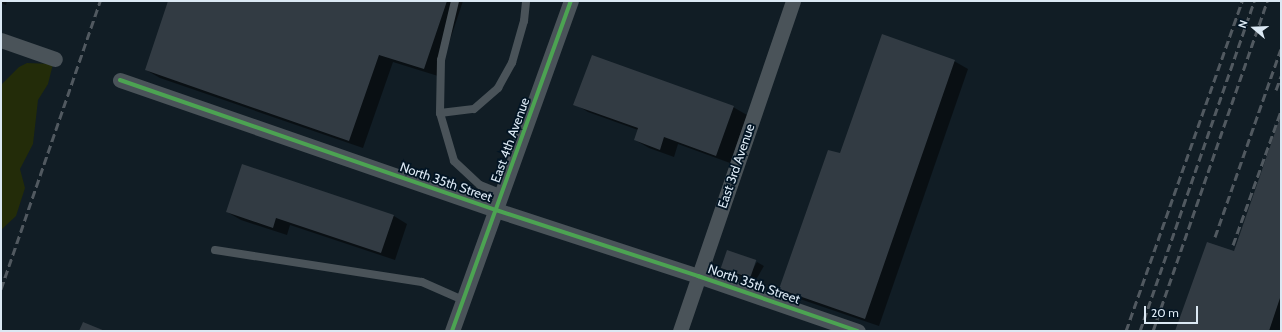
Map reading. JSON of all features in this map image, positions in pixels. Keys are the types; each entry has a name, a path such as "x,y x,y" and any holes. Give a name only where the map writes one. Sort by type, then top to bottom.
{"street":[{"name":"East 4th Avenue","path":"452,331 570,1"},
{"name":"East 3rd Avenue","path":"680,331 793,1"},
{"path":"1,40 55,59"},
{"name":"North 35th Street","path":"120,80 496,210 698,276 858,331"}],"lane":[{"path":"456,1 441,60 440,113 454,161 480,185 502,194"},
{"path":"440,113 474,109 498,88 512,63 524,21 526,1"},
{"path":"216,250 422,282 463,300"}],"green space":[{"path":"27,63 53,64 48,84 38,100 33,144 20,169 25,188 16,216 1,230 1,85 19,67"}],"building":[{"path":"168,1 447,1 424,69 379,55 349,141 145,70"},
{"path":"882,34 955,60 865,319 779,289 828,150 840,153"},
{"path":"592,55 734,106 716,156 664,137 660,150 634,140 638,128 573,105"},
{"path":"1281,115 1281,295 1269,331 1175,331 1207,242 1234,251"},
{"path":"242,164 394,215 381,253 276,218 273,228 226,212"},
{"path":"727,250 756,260 750,278 721,268"},
{"path":"83,322 105,331 79,331"}],"railway":[{"path":"1,289 100,1"},
{"path":"1126,331 1242,1"},
{"path":"1140,331 1254,1"},
{"path":"1153,331 1267,1"},
{"path":"1215,237 1281,49"},
{"path":"1276,90 1281,76"},
{"path":"1233,245 1281,111"}],"cycle path":[{"path":"452,331 571,1"},
{"path":"120,80 496,210 698,276 858,331"}]}
